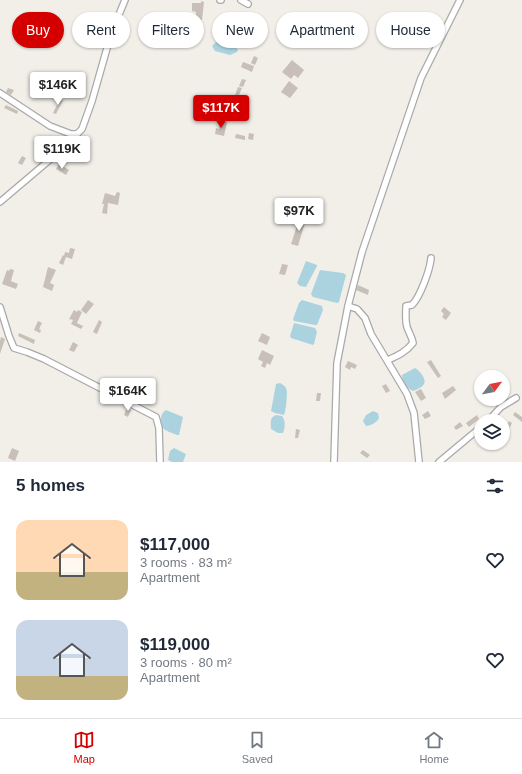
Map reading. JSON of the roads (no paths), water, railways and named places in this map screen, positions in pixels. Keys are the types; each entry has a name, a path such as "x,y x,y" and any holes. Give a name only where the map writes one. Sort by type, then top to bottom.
{"street":[{"path":"0,202 72,141 82,129 92,101 111,34 125,0"},
{"path":"241,0 248,4"},
{"path":"334,462 337,363 348,306 362,252 421,78 460,0"},
{"path":"0,93 50,126 71,134 77,134"},
{"path":"388,360 400,355 413,343 407,329 406,306 412,305 419,296 430,267 431,258"},
{"path":"348,306 357,309 365,318 371,334 388,360 407,394 414,413 419,462"},
{"path":"0,307 14,348 44,359 156,417 159,428 160,462"},
{"path":"495,414 516,398"},
{"path":"438,462 474,433"}],"water":[{"path":"213,48 236,48 238,50 230,55 215,51"},
{"path":"306,261 317,266 306,287 300,286 297,283"},
{"path":"320,270 343,273 346,275 339,302 337,303 313,297 311,294"},
{"path":"302,300 322,306 323,310 317,325 294,321 293,319 299,303"},
{"path":"294,323 315,328 317,332 313,345 291,338 290,336"},
{"path":"415,368 422,375 425,382 418,389 413,391 405,384 402,375"},
{"path":"280,383 287,390 284,415 271,411 276,384"},
{"path":"166,410 183,417 179,435 162,428 160,422 163,413"},
{"path":"373,411 378,413 379,418 374,424 366,426 363,421 366,415"},
{"path":"276,415 282,416 285,422 283,433 278,433 271,429 271,419"},
{"path":"174,448 186,454 183,462 172,462 168,460 170,451"}]}
